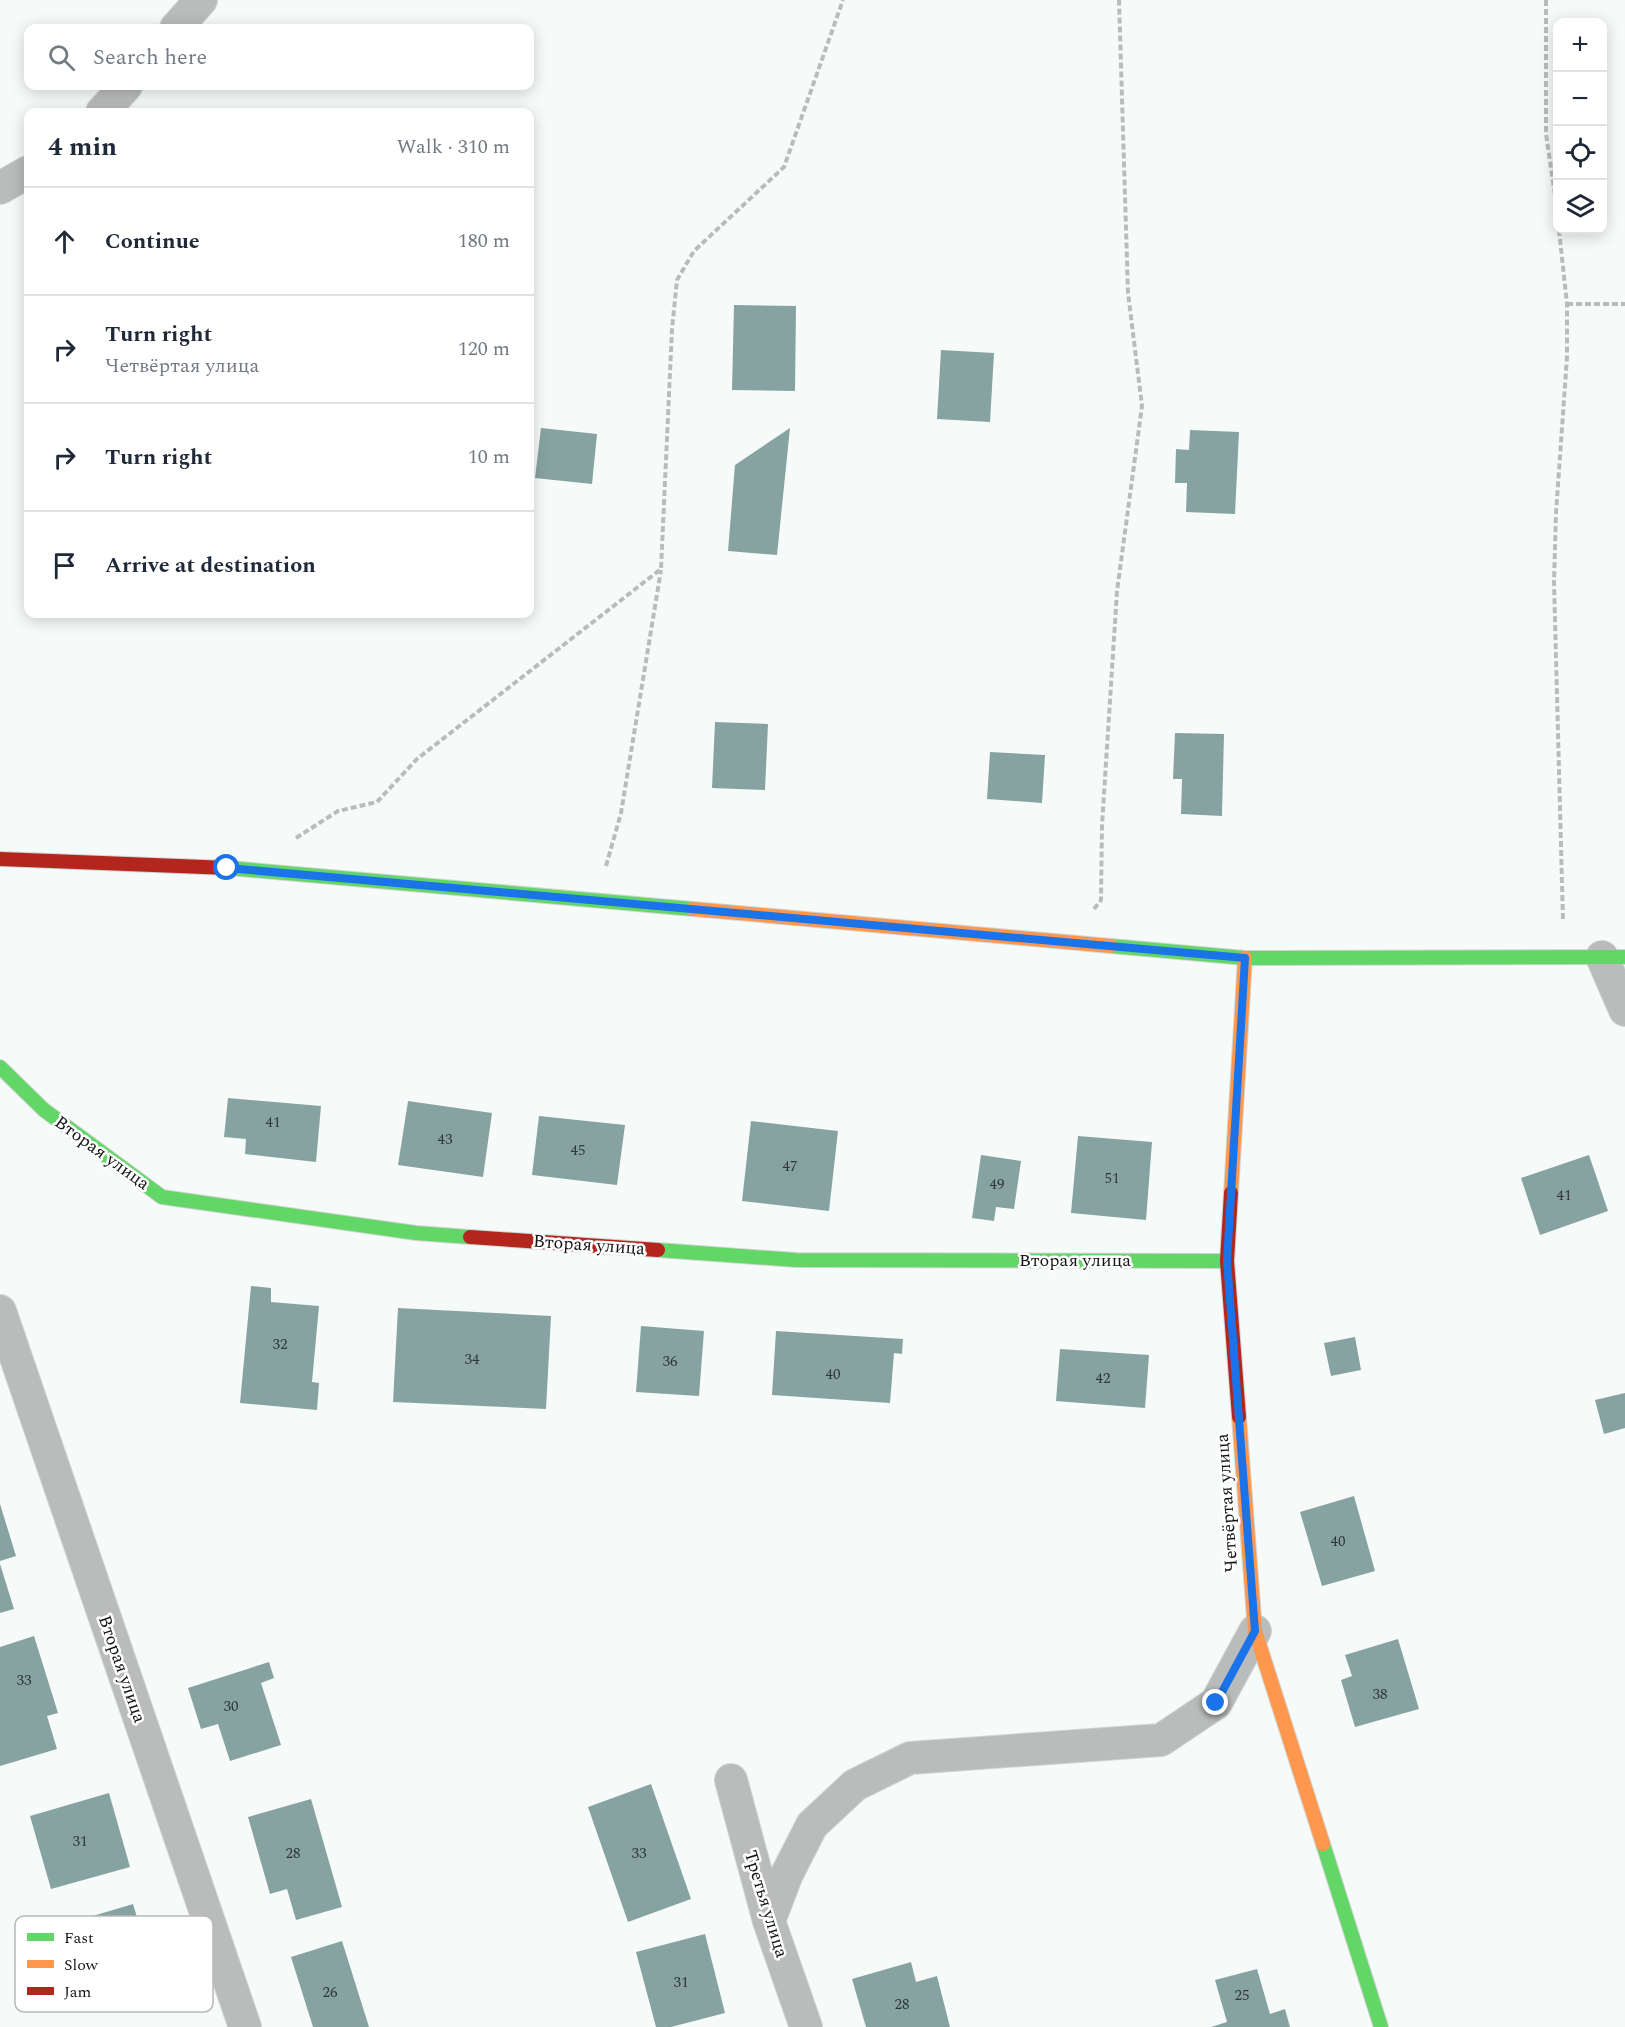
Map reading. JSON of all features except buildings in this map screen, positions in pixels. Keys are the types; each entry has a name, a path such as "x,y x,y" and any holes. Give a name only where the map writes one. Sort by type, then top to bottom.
{"street":[{"path":"180,24 201,0"},
{"path":"106,108 122,90"},
{"path":"0,188 24,174"},
{"path":"0,859 227,868 1245,958 1614,957 1625,1010"},
{"name":"Четвёртая улица","path":"1245,958 1227,1261 1255,1631 1381,2027"},
{"name":"Вторая улица","path":"0,1067 44,1110 162,1197 416,1233 796,1260 1227,1261"},
{"name":"Вторая улица","path":"0,1311 207,1916"},
{"path":"769,1921 787,1874 812,1825 855,1785 910,1758 1161,1740 1216,1703 1255,1631"},
{"name":"Третья улица","path":"731,1780 769,1921 806,2027"},
{"name":"Вторая улица","path":"213,1933 245,2027"}],"path":[{"path":"582,900 604,872 621,813 661,569 672,328 677,280 694,251 784,167 843,0"},
{"path":"1068,942 1101,900 1102,825 1117,591 1142,406 1128,293 1119,0"},
{"path":"1546,0 1546,134 1553,186"},
{"path":"1559,234 1566,304 1567,357 1556,513 1554,582 1564,957"},
{"path":"1566,304 1625,304"},
{"path":"291,841 338,811 377,802 417,759 661,569"}],"traffic: fast":[{"path":"229,868 693,909"},
{"path":"1111,946 1245,958 1625,957"},
{"path":"0,1067 44,1110 162,1197 416,1233 470,1237"},
{"path":"658,1250 796,1260 1227,1261"},
{"path":"1323,1844 1381,2027"}],"traffic: slow":[{"path":"693,909 1111,946"},
{"path":"1231,1193 1245,958"},
{"path":"1239,1417 1255,1631 1323,1844"}],"traffic: jam":[{"path":"0,859 229,868"},
{"path":"1231,1193 1227,1261 1239,1417"},
{"path":"470,1237 658,1250"}],"route":[{"path":"227,868 1245,958 1227,1261 1255,1631 1216,1703"}]}
